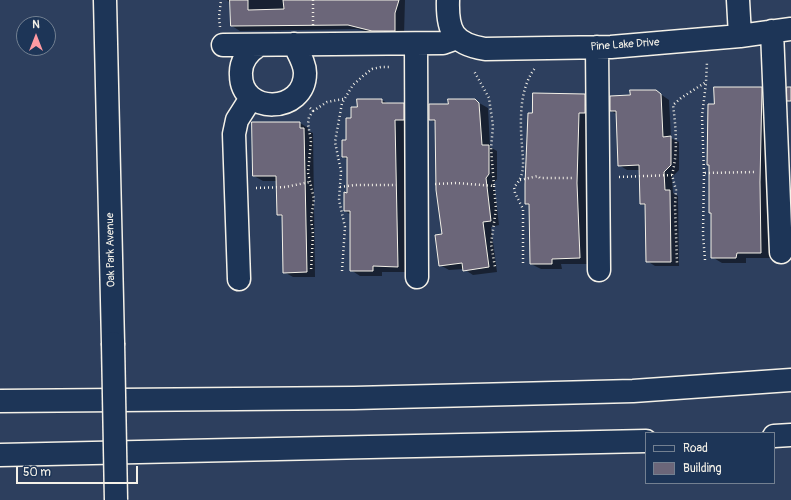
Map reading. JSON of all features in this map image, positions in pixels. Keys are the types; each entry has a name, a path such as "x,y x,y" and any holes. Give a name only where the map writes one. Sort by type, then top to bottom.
{"main road":[{"name":"Oak Park Avenue","path":"105,0 116,500"},
{"path":"222,37 259,45 443,43 459,40 447,21 448,0"},
{"path":"738,0 740,36"},
{"path":"780,252 782,30"},
{"name":"Pine Lake Drive","path":"459,40 471,47 485,49 596,48 740,36 782,30"},
{"path":"259,45 250,51 244,59 241,69 241,80 244,90 251,98 270,106 281,104 290,100 298,93 303,84 305,73 303,63 294,44"},
{"path":"416,44 417,277"},
{"path":"596,48 599,270"},
{"path":"238,279 234,134 237,120 251,98"},
{"path":"0,401 354,398 633,391 791,380"},
{"path":"775,436 791,435"},
{"path":"0,455 645,441"},
{"path":"0,463 80,453"}],"path":[{"path":"221,0 219,16 222,37"},
{"path":"313,0 313,25"},
{"path":"705,260 703,234 704,173 702,116 707,62"},
{"path":"342,271 345,227 339,200 341,171 335,142 344,99 353,85 372,70 381,67 390,67"},
{"path":"523,263 524,209 515,193 514,187 520,180 523,170 521,113 524,89 534,68"},
{"path":"474,71 489,98 493,126 491,148 496,209 491,244 494,267"},
{"path":"677,263 676,197 672,175 676,150 674,142 676,123 673,105 706,82"},
{"path":"311,271 313,234 311,218 314,199 308,174 310,132 308,124 309,117 313,111 328,102 344,99"},
{"path":"305,104 313,111"},
{"path":"704,173 756,172"},
{"path":"619,177 672,175"},
{"path":"520,180 538,176 540,178 574,178"},
{"path":"256,188 285,186 310,182"},
{"path":"435,184 457,183 494,186"},
{"path":"340,187 355,185 396,185"}],"building":[{"path":"230,0 248,0 248,10 284,9 283,0 399,0 395,13 395,31 372,31 348,25 231,26"},
{"path":"714,87 762,87 760,182 761,253 737,253 736,258 711,258 709,165 707,165 708,104 714,104"},
{"path":"787,87 791,87 791,101 787,101"},
{"path":"630,90 656,90 661,94 663,137 671,136 671,165 664,172 665,190 670,190 671,262 646,262 645,204 640,204 639,165 618,166 616,111 610,111 610,96 630,95"},
{"path":"533,93 585,94 585,113 579,113 577,183 580,258 552,259 552,264 530,264 529,204 525,204 525,184 528,113 532,113"},
{"path":"357,99 382,99 382,103 404,103 404,120 395,120 398,267 373,266 373,271 350,271 350,211 344,211 344,192 347,193 347,157 342,157 342,140 346,140 346,118 351,118 351,107 357,107"},
{"path":"448,99 475,99 479,103 482,145 489,145 489,174 486,178 491,221 483,222 489,267 463,271 462,263 439,266 435,235 442,234 436,190 435,120 429,120 429,104 448,104"},
{"path":"252,122 300,122 300,128 304,128 307,272 283,273 282,215 277,215 276,176 253,176"}]}
